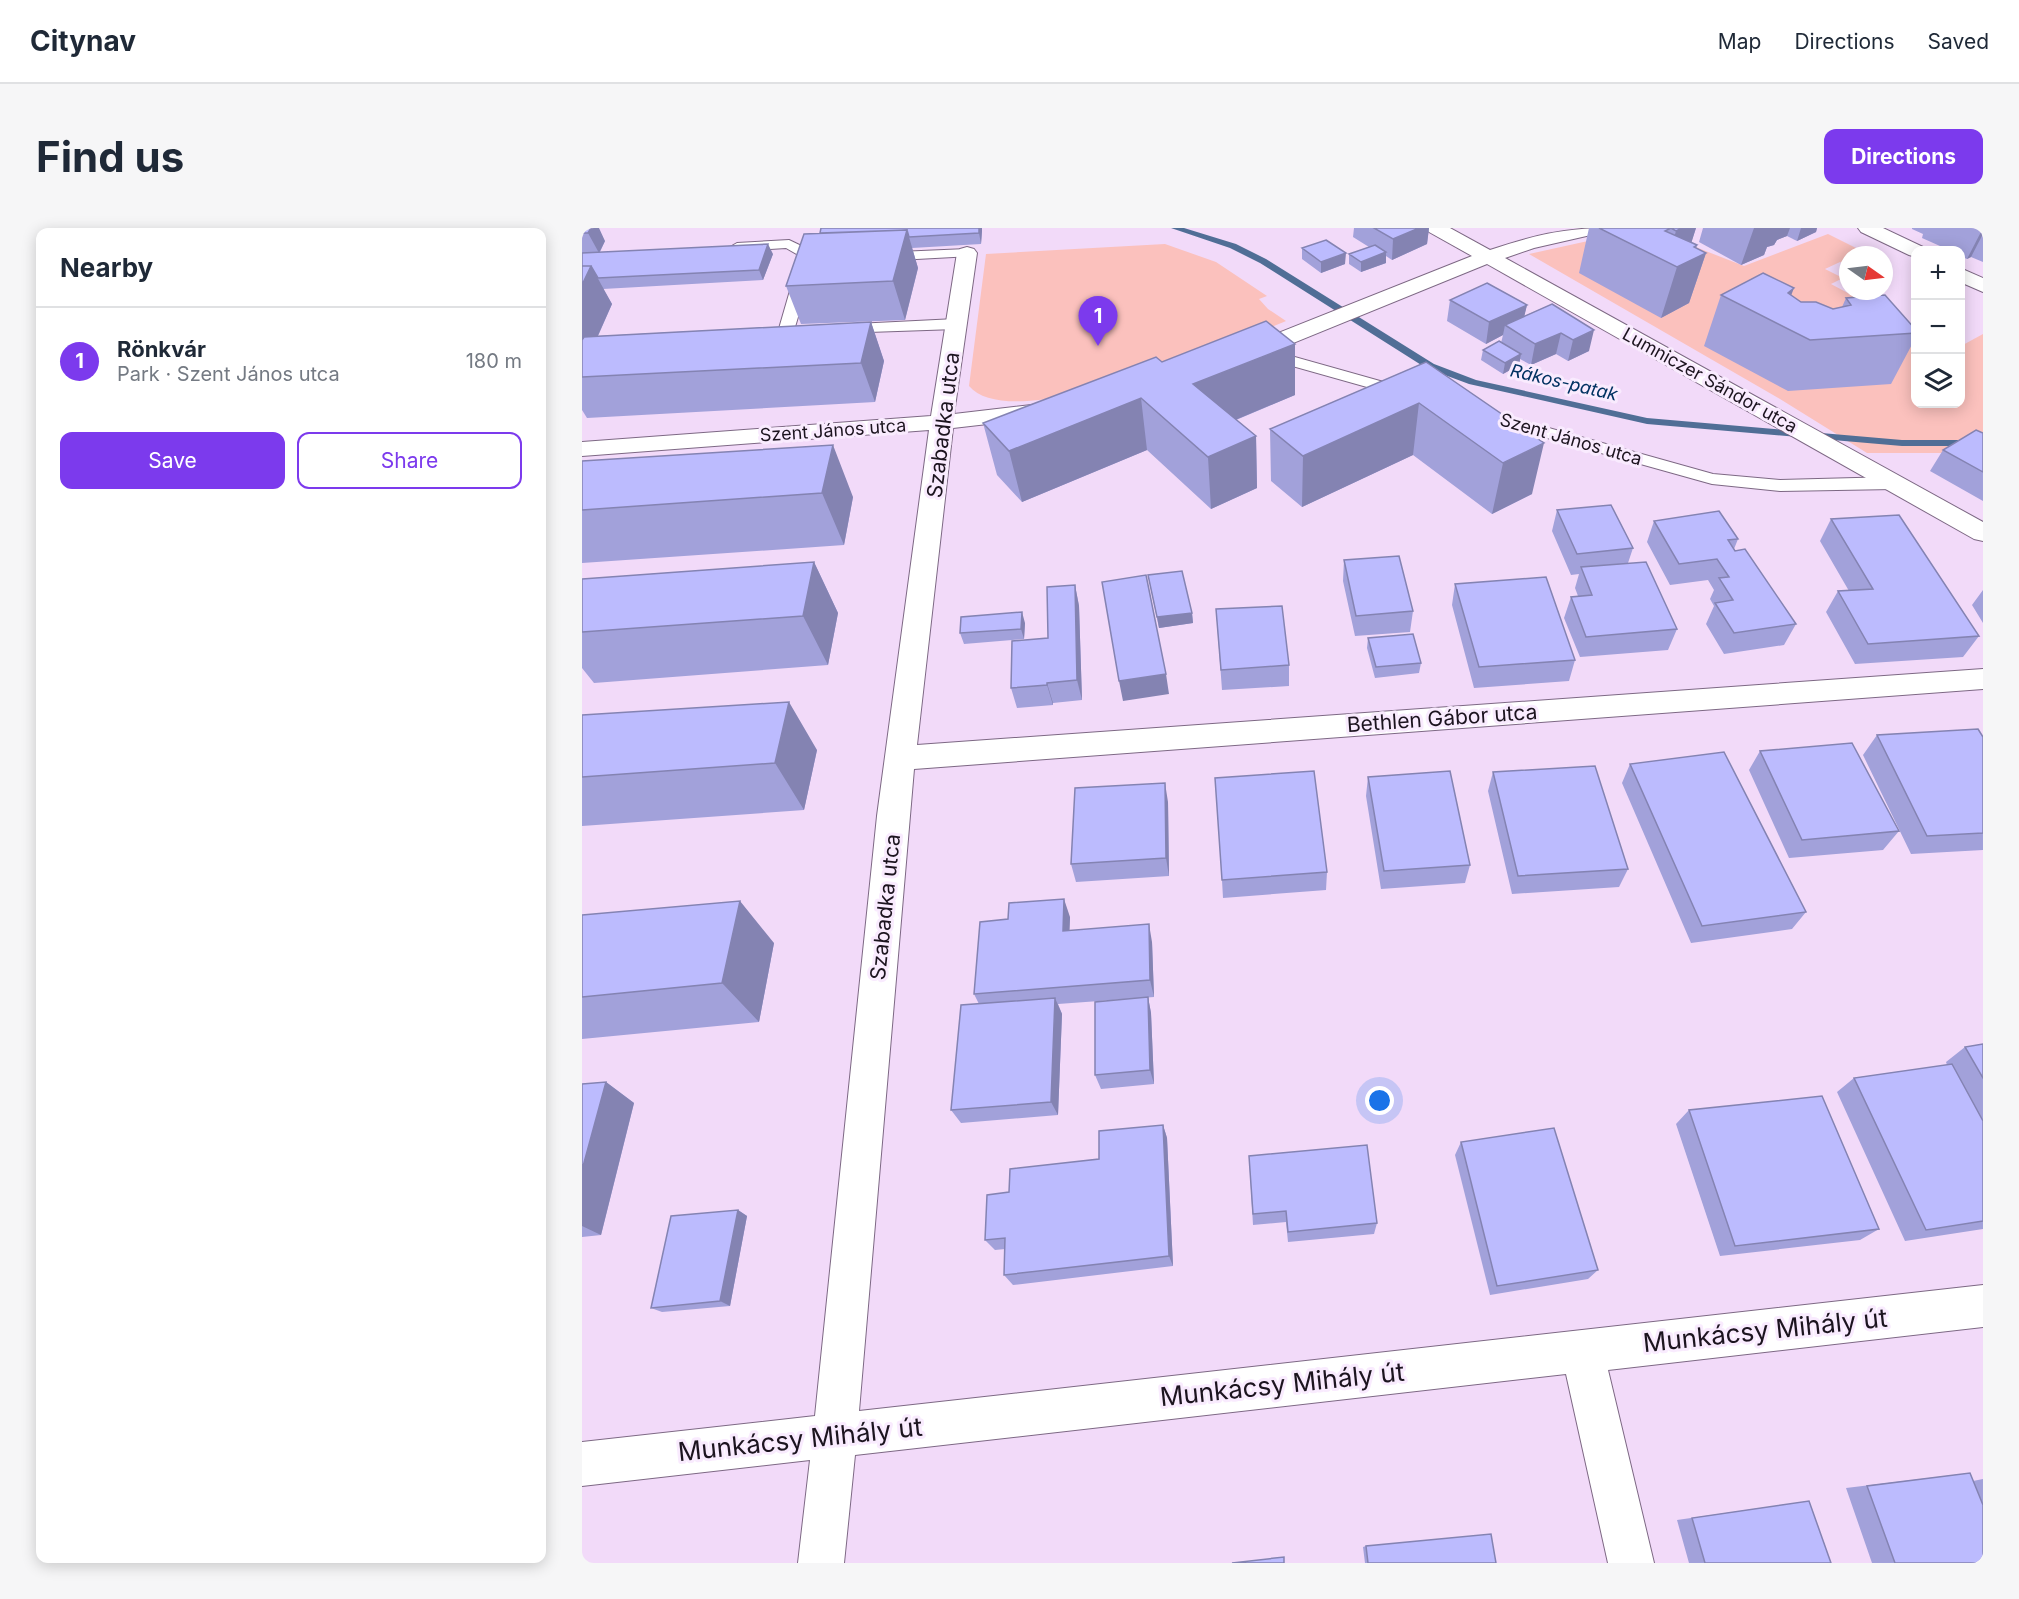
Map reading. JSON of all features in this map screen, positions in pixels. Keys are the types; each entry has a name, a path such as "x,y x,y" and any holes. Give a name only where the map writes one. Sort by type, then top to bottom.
{"street":[{"name":"Lumniczer Sándor utca","path":"1436,228 1983,533"},
{"path":"1222,362 1256,351 1371,301 1489,257 1550,238 1597,228"},
{"path":"1868,228 1911,249"},
{"name":"Szabadka utca","path":"821,1563 849,1315 872,1030 901,758 942,422 967,253"},
{"path":"1965,277 1983,286"},
{"name":"Szent János utca","path":"582,449 942,422 1068,407"},
{"name":"Bethlen Gábor utca","path":"901,758 1983,679"},
{"name":"Munkácsy Mihály út","path":"582,1464 1983,1305"},
{"path":"1582,1350 1631,1563"}],"lane":[{"path":"720,248 789,244 807,254 808,260 786,332 956,324"},
{"path":"898,256 967,253"},
{"path":"1256,351 1426,399"},
{"name":"Szent János utca","path":"1472,411 1712,479 1783,487 1894,483"}],"shaded area":[{"path":"1647,228 1744,266 1828,234 1852,246 1839,246 1839,262 1825,269 1839,276 1839,280 1831,284 1839,288 1839,300 1861,300 1911,327 1911,408 1965,408 1965,344 1983,334 1983,453 1867,453 1780,399 1529,254"},
{"path":"1165,244 1216,262 1267,296 1259,299 1268,309 1286,321 1173,365 1074,394 1029,401 993,399 969,386 986,254"}],"building":[{"path":"582,228 591,228 588,233 582,233"},
{"path":"821,228 979,228 979,233 909,237 907,230 820,233"},
{"path":"1374,228 1419,228 1393,239"},
{"path":"1599,228 1671,228 1665,231 1697,245 1694,247 1706,253 1677,267"},
{"path":"907,230 893,281 786,286 804,234"},
{"path":"1326,240 1346,253 1321,262 1302,248"},
{"path":"768,244 759,270 598,278 591,266 582,266 582,253"},
{"path":"1375,245 1386,252 1361,262 1349,254"},
{"path":"582,266 591,266 582,285"},
{"path":"1763,273 1794,288 1788,293 1801,302 1816,302 1833,309 1851,305 1847,300 1889,300 1911,324 1911,333 1810,340 1721,295"},
{"path":"1487,283 1527,305 1489,322 1450,300"},
{"path":"1552,304 1594,330 1573,340 1561,333 1535,344 1505,325"},
{"path":"1266,321 1295,344 1193,384 1256,436 1208,457 1141,398 1009,451 983,423 1156,357 1162,362"},
{"path":"871,322 861,363 582,377 582,340 584,337"},
{"path":"1499,341 1521,354 1505,363 1483,350"},
{"path":"1426,362 1544,443 1503,463 1419,403 1303,456 1270,429"},
{"path":"1976,430 1983,433 1983,472 1943,450"},
{"path":"833,445 822,493 582,510 582,461"},
{"path":"1611,505 1633,548 1577,554 1557,510"},
{"path":"1719,511 1738,539 1728,540 1735,551 1745,549 1796,624 1734,633 1715,603 1733,600 1719,578 1729,577 1717,559 1679,564 1654,521"},
{"path":"1899,515 1979,636 1868,644 1838,591 1873,589 1831,519"},
{"path":"1399,556 1413,611 1356,616 1344,560"},
{"path":"814,562 803,616 582,632 582,579"},
{"path":"1646,562 1677,629 1586,637 1571,597 1592,595 1581,567"},
{"path":"1182,571 1192,613 1157,617 1148,575"},
{"path":"1146,575 1166,674 1119,681 1102,582"},
{"path":"1546,577 1575,660 1479,667 1455,584"},
{"path":"1075,585 1077,680 1011,688 1012,641 1048,638 1047,587"},
{"path":"1282,606 1289,665 1221,670 1216,609"},
{"path":"1022,612 1021,629 960,633 961,617"},
{"path":"1413,634 1421,663 1376,667 1368,638"},
{"path":"789,702 775,763 582,777 582,715"},
{"path":"1978,729 1983,737 1983,833 1927,836 1877,735"},
{"path":"1852,743 1899,831 1802,840 1760,751"},
{"path":"1724,752 1806,912 1702,926 1630,764"},
{"path":"1595,766 1628,869 1518,876 1493,772"},
{"path":"1314,771 1327,872 1222,880 1215,778"},
{"path":"1450,771 1470,865 1384,871 1368,777"},
{"path":"1165,783 1166,858 1071,864 1075,788"},
{"path":"1064,899 1063,931 1149,924 1150,980 974,994 980,922 1008,919 1009,903"},
{"path":"740,901 722,983 582,997 582,915"},
{"path":"1148,997 1150,1070 1095,1075 1095,1002"},
{"path":"1055,998 1051,1102 951,1110 961,1005"},
{"path":"1983,1044 1983,1078 1965,1047"},
{"path":"1952,1064 1983,1121 1983,1221 1926,1230 1854,1078"},
{"path":"606,1082 582,1170 582,1084"},
{"path":"1822,1096 1879,1229 1735,1246 1689,1110"},
{"path":"1163,1125 1169,1256 1004,1275 1005,1238 985,1240 987,1195 1009,1192 1010,1169 1099,1159 1099,1131"},
{"path":"1554,1128 1598,1270 1497,1286 1461,1142"},
{"path":"1367,1145 1377,1223 1288,1232 1286,1211 1253,1214 1249,1156"},
{"path":"738,1210 720,1301 651,1308 671,1216"},
{"path":"1970,1473 1983,1505 1983,1563 1895,1563 1867,1486"},
{"path":"1809,1501 1831,1563 1705,1563 1692,1518"},
{"path":"1491,1534 1496,1563 1368,1563 1366,1546"},
{"path":"1284,1557 1284,1563 1232,1563"}],"waterway":[{"name":"Rákos-patak","path":"1175,228 1233,246 1263,261 1430,366 1473,382 1647,421 1902,443 1983,443"}],"place":[{"name":"Rönkvár","path":"1098,346"}]}
